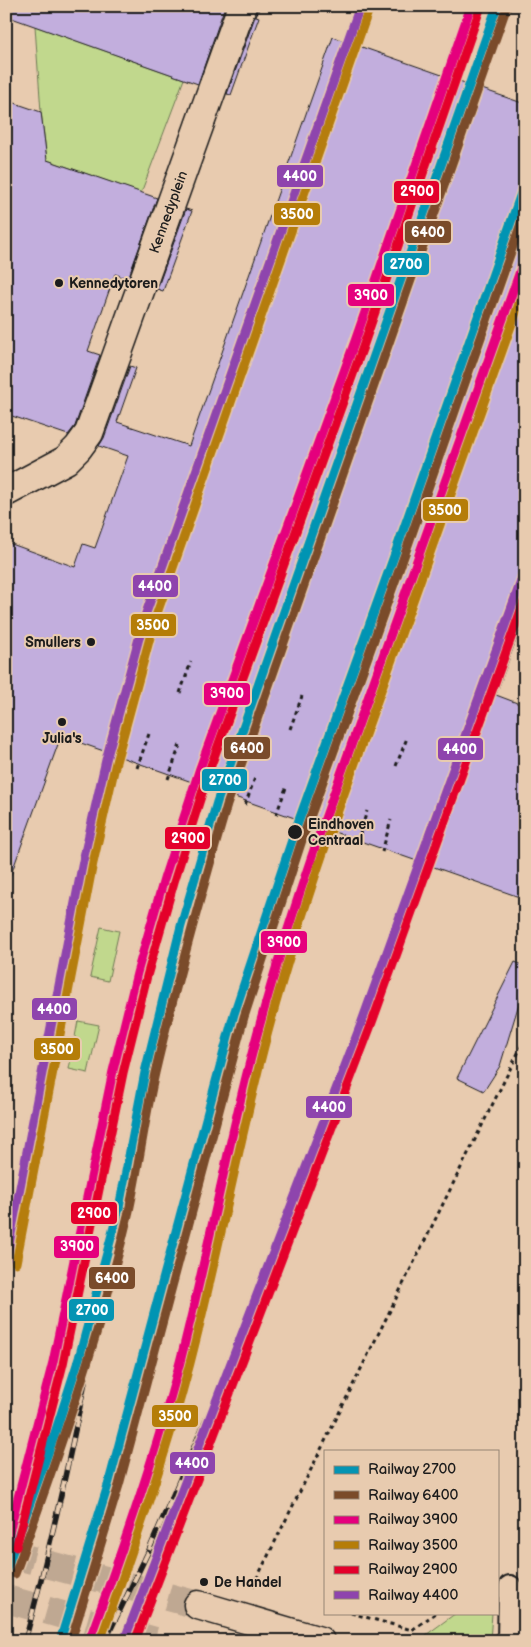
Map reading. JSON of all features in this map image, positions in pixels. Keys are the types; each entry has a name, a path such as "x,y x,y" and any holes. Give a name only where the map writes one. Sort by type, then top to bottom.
{"street":[{"name":"Kennedyplein","path":"6,492 66,460 89,433 242,6"},
{"path":"198,1606 320,1641"}],"lane":[{"path":"508,1641 510,1587"}],"path":[{"path":"180,693 192,662"},
{"path":"290,729 302,696"},
{"path":"138,768 150,731"},
{"path":"396,766 407,738"},
{"path":"168,779 181,742"},
{"path":"245,805 256,775"},
{"path":"276,816 288,785"},
{"path":"357,843 367,811"},
{"path":"382,852 392,820"},
{"path":"253,1586 525,1039"},
{"path":"355,1614 412,1630 435,1614"}],"green space":[{"path":"35,26 184,79 141,193 47,160 41,112"},
{"path":"101,927 119,931 108,981 90,977"},
{"path":"78,1021 99,1025 88,1073 69,1069"},
{"path":"455,1614 492,1614 490,1641 429,1641 426,1635"}],"building":[{"path":"6,6 225,6 198,84 6,16"},
{"path":"257,6 260,6 256,16 259,17 231,95 227,94 257,11"},
{"path":"333,37 525,104 525,616 496,695 525,706 525,899 61,736 10,877 6,876 6,542 75,567 83,544 95,548 128,456 99,446 104,438 130,366 136,368 117,422 189,446"},
{"name":"Kennedytoren","path":"6,100 41,112 47,160 157,198 128,279 115,274 88,351 100,355 75,426 68,435 6,414"},
{"path":"186,209 192,211 163,291 157,289"},
{"path":"515,962 525,966 525,984 500,1066 484,1091 457,1078"}],"tunnel":[{"path":"6,1553 198,1605"},
{"path":"6,1599 155,1641"}],"railway":[{"path":"25,1641 64,1479 119,1208"},
{"path":"149,1550 240,1341"},
{"path":"105,1641 152,1544"}],"rail line":[{"name":"4400","path":"6,1260 83,861 106,760 145,616 360,6"},
{"name":"3900","path":"6,1544 53,1362 113,1071 137,973 164,879 200,768 355,341 471,6"},
{"name":"2700","path":"6,1570 54,1436 79,1358 119,1208 145,1072 181,926 217,802 497,6"},
{"name":"3500","path":"16,1263 93,863 116,762 155,619 369,9"},
{"name":"2900","path":"16,1547 63,1364 123,1073 147,976 174,882 209,771 364,344 480,9"},
{"name":"6400","path":"15,1574 92,1349 118,1257 163,1039 227,805 506,9"},
{"name":"2700","path":"60,1641 109,1482 234,1014 295,831 398,545 525,182"},
{"name":"6400","path":"71,1641 119,1485 244,1017 304,834 525,212"},
{"name":"3900","path":"89,1641 138,1503 180,1362 245,1081 288,930 317,841 525,257"},
{"name":"3500","path":"100,1641 148,1504 190,1363 262,1053 297,933 326,844 525,287"},
{"name":"4400","path":"124,1641 361,1024 525,570"},
{"name":"2900","path":"135,1641 370,1028 525,599"}],"place":[{"name":"Kennedytoren","path":"59,283"},
{"name":"Smullers","path":"91,642"},
{"name":"Julia's","path":"62,722"},
{"name":"Eindhoven Centraal","path":"295,832"},
{"name":"De Handel","path":"204,1582"}]}
